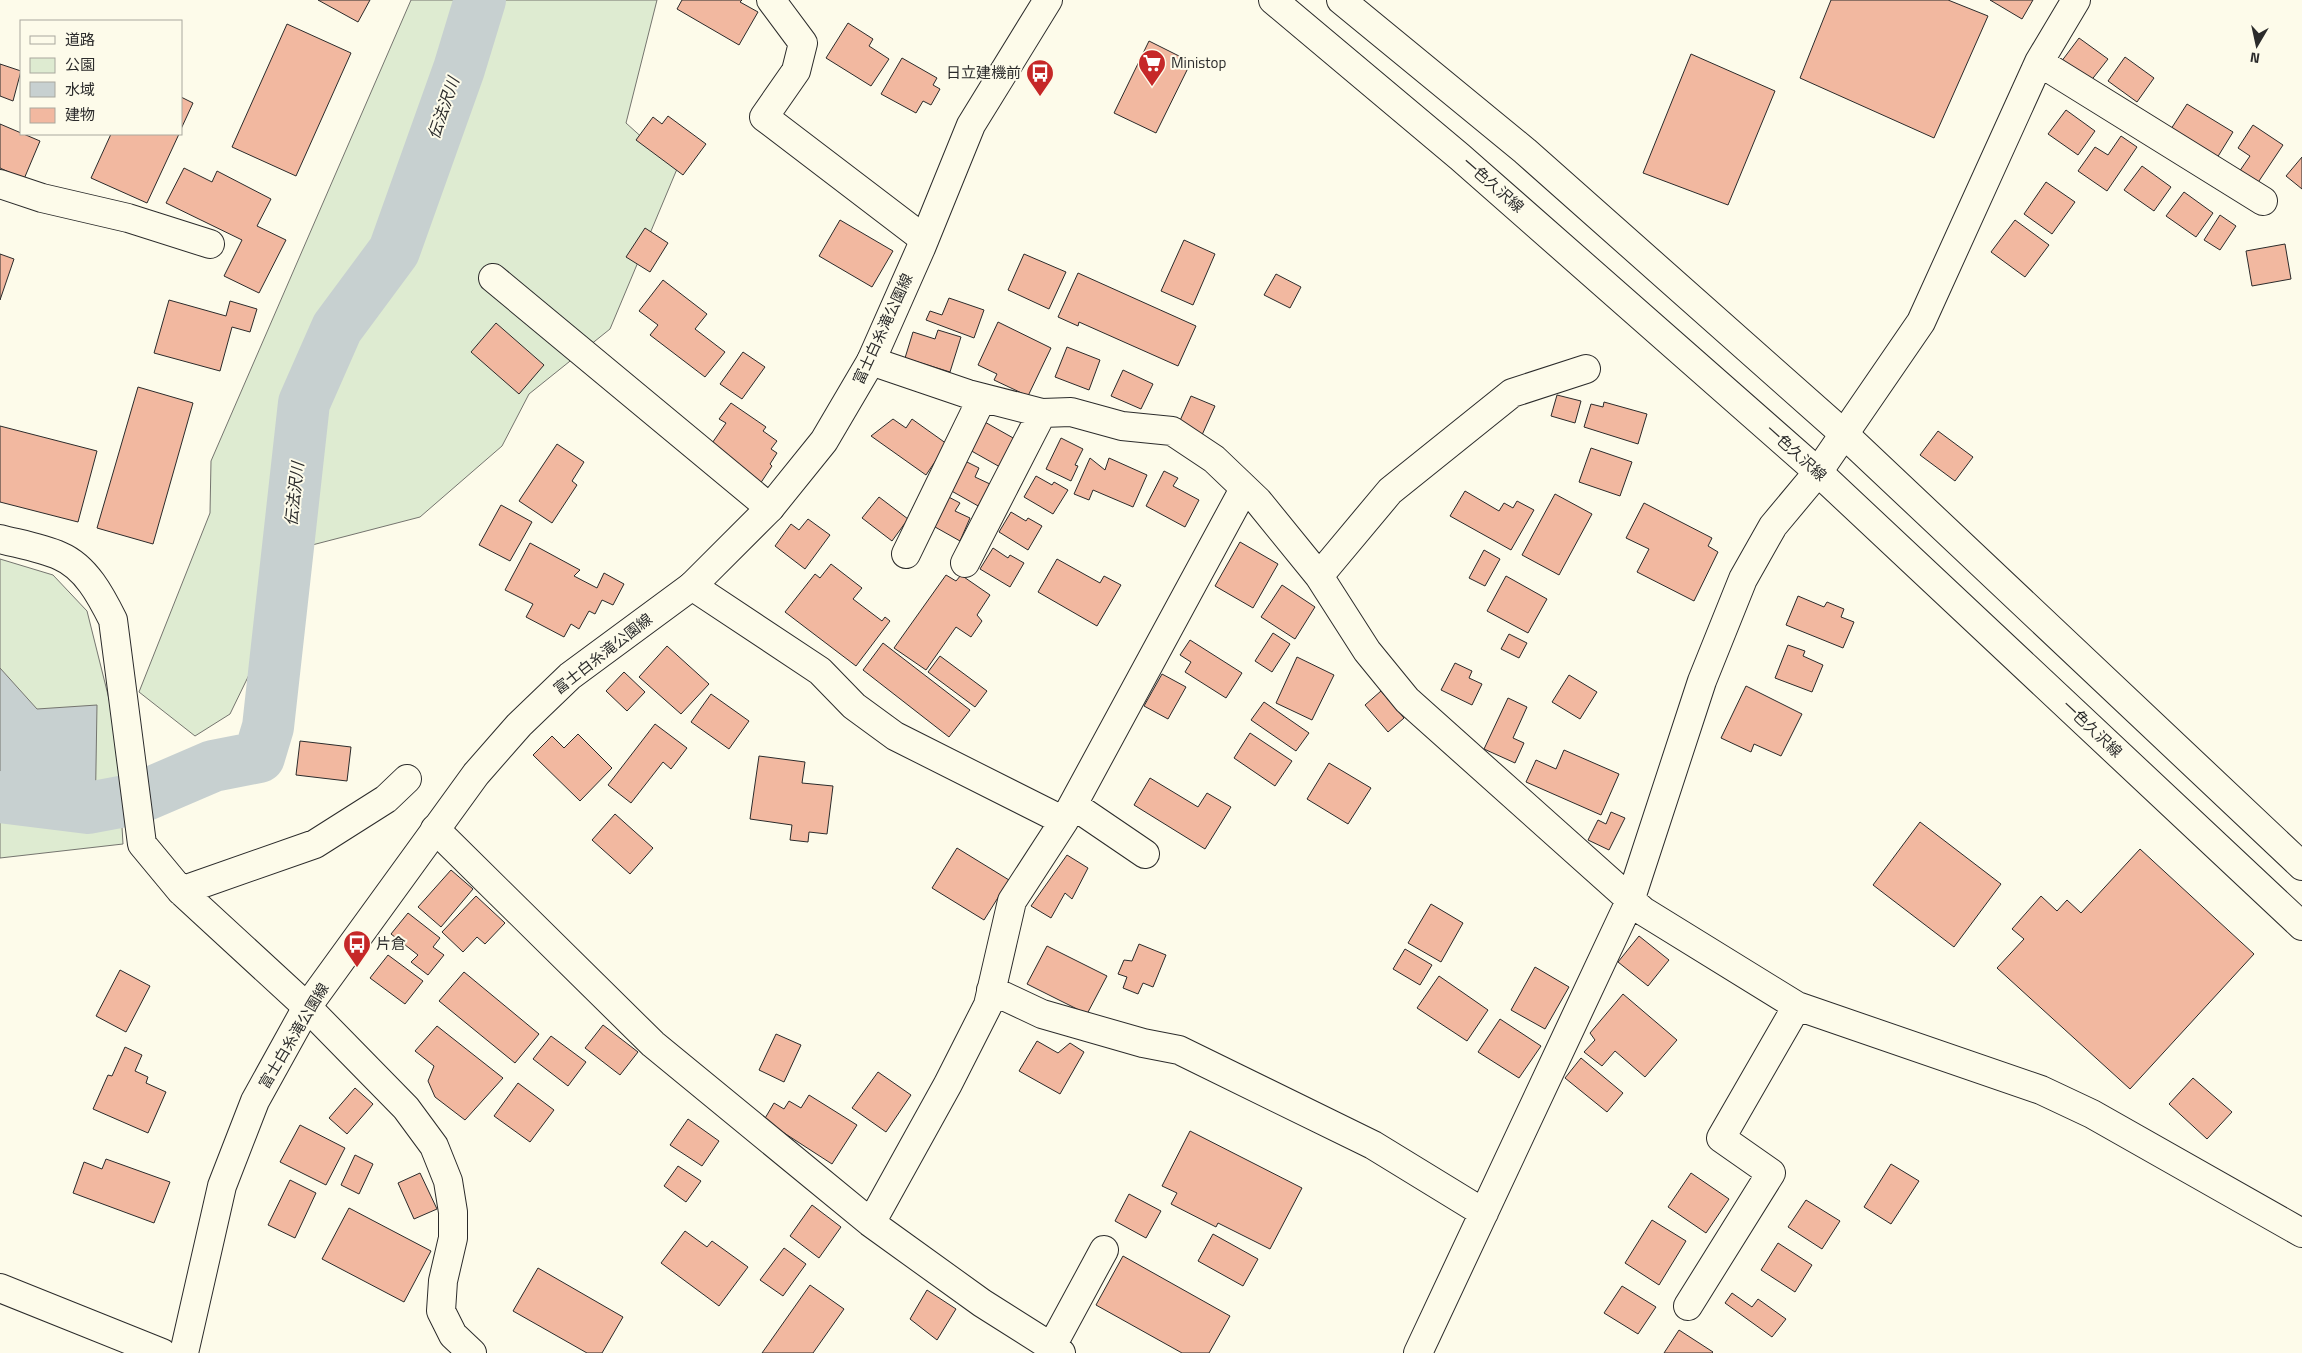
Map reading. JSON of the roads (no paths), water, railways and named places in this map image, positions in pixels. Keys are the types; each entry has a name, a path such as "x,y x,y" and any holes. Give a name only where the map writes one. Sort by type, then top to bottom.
{"main road":[{"path":"771,0 803,43 796,70 764,117 924,239"},
{"name":"富士白糸滝公園線","path":"184,1353 222,1186 255,1101 307,1007 476,774 519,725 570,676 692,586 770,508 824,441 871,361 971,125 1048,0"},
{"name":"一色久沢線","path":"1273,0 1460,156 1818,472 2302,926"},
{"path":"1341,0 1525,151 1844,434 2302,866"},
{"path":"1418,1353 1630,901 1702,681 1743,579 1773,526 1818,472 1921,322 2039,62 2076,0"},
{"path":"2039,62 2263,202"},
{"path":"0,184 42,198 128,218 210,244"},
{"path":"493,278 770,508"},
{"path":"871,361 982,398 1042,412 1071,412 1122,426 1172,431 1214,459 1258,501 1319,576 1367,651 1406,700 1643,911 1797,1006 2041,1090 2108,1122 2302,1234"},
{"path":"1319,576 1390,490 1512,393 1586,369"},
{"path":"906,554 982,398"},
{"path":"965,563 1042,412"},
{"path":"871,1223 948,1084 988,1004 1012,901 1068,813 1244,489"},
{"path":"0,539 60,556 73,564 96,588 113,620 142,844 181,891 307,1007 406,1108 434,1146 448,1181 453,1212 453,1238 444,1281 441,1311 453,1335 472,1353"},
{"path":"692,586 820,670 854,706 895,736 1068,813 1145,854"},
{"path":"181,891 315,844 386,799 407,779"},
{"path":"436,829 653,1044 871,1223 982,1303 1056,1350 1104,1250"},
{"path":"991,990 1042,1014 1143,1043 1180,1050 1373,1145 1484,1213"},
{"path":"1688,1306 1771,1173 1721,1138 1797,1006"},
{"path":"0,1288 162,1353"}],"water":[{"path":"0,668 37,709 97,705 95,828 9,814 0,820"}],"waterway":[{"name":"伝法沢川","path":"0,797 88,808 136,799 213,766 259,757 268,727 304,403 337,328 394,251 459,69 480,0"}],"place":[{"name":"Ministop","path":"1152,87"},
{"name":"日立建機前","path":"1040,97"},
{"name":"片倉","path":"357,968"}]}
